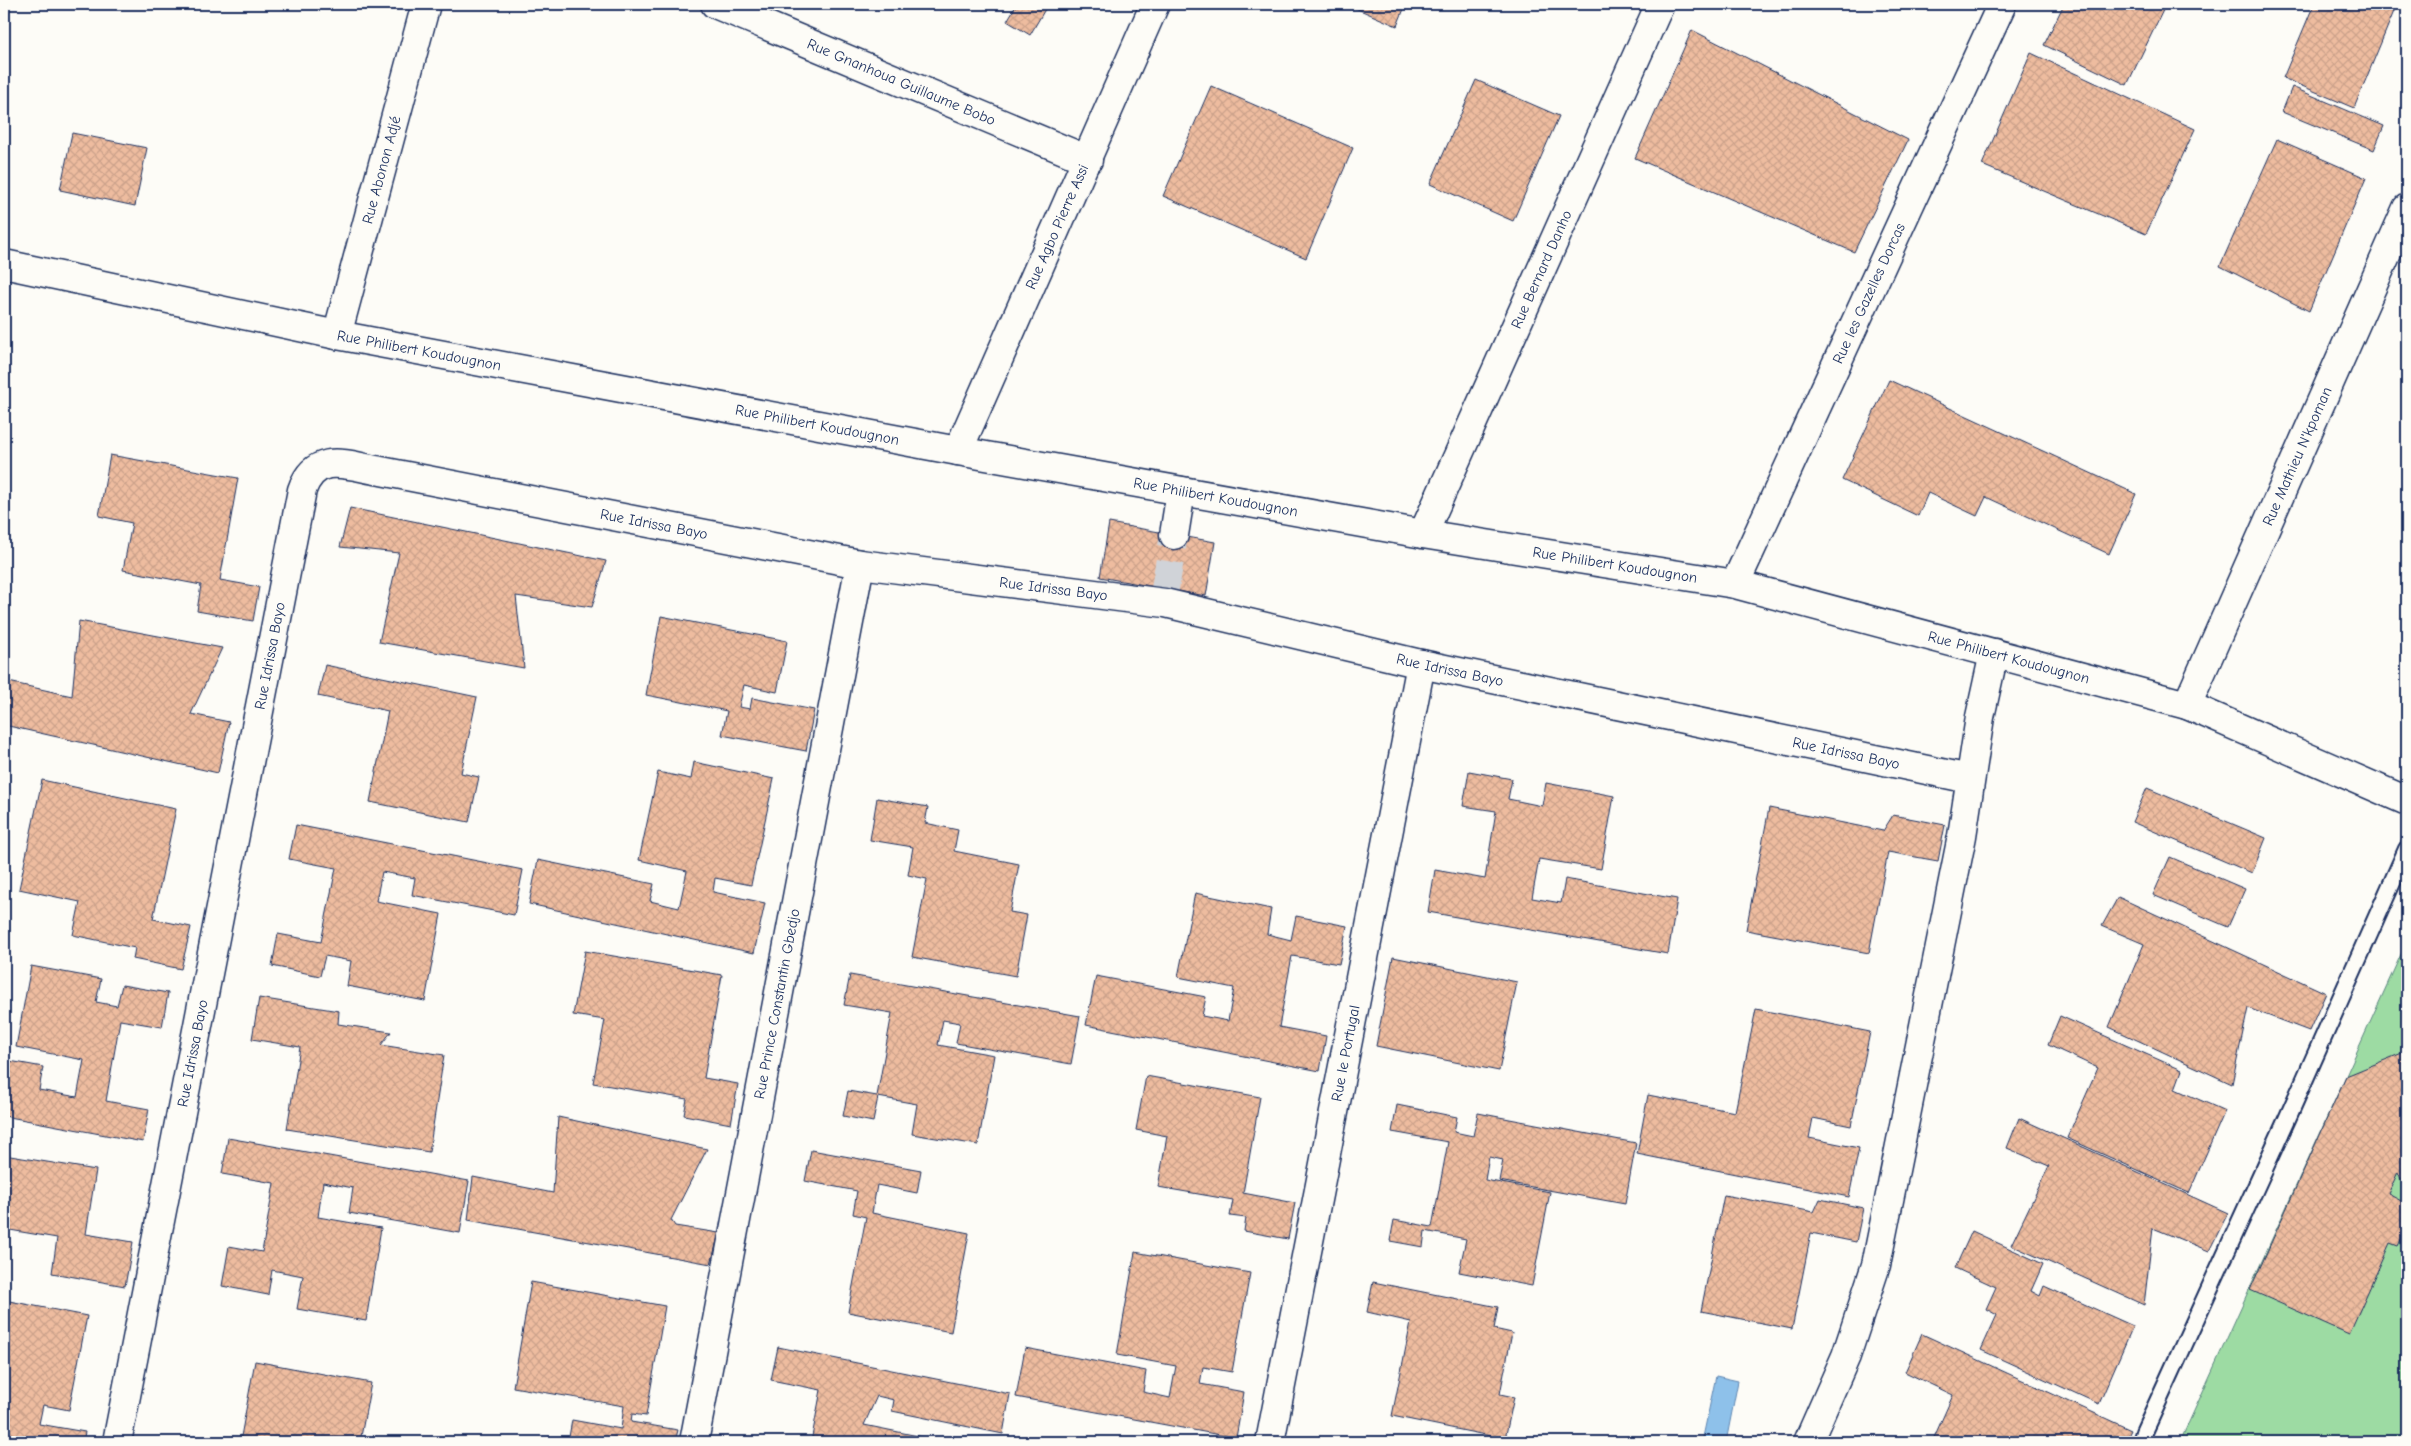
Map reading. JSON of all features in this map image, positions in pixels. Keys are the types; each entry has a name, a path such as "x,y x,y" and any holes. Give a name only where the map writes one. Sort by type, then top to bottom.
{"street":[{"name":"Rue Abonon Adjé","path":"337,335 426,4"},
{"name":"Rue Gnanhoua Guillaume Bobo","path":"715,4 1088,160"},
{"name":"Rue Agbo Pierre Assi","path":"958,451 1088,160 1155,4"},
{"name":"Rue Bernard Danho","path":"1423,534 1660,4"},
{"name":"Rue les Gazelles Dorcas","path":"1735,584 2002,4"},
{"name":"Rue Mathieu N'kpoman","path":"2187,705 2407,208"},
{"name":"Rue Philibert Koudougnon","path":"4,264 337,335 958,451 1423,534 1735,584 2187,705 2407,801"},
{"name":"Rue Idrissa Bayo","path":"117,1442 306,478 318,467 333,463 860,564 1165,596 1422,664 1970,779"},
{"path":"1174,535 1181,491"},
{"name":"Rue Prince Constantin Gbedjo","path":"694,1442 860,564"},
{"path":"1808,1442 1846,1356 1876,1265 1960,846 1970,779 1994,653"},
{"name":"Rue le Portugal","path":"1270,1442 1422,664"}],"lane":[{"path":"2141,1442 2407,849"}],"green space":[{"path":"2407,941 2407,1442 2180,1442"}],"water":[{"path":"1716,1376 1738,1381 1726,1442 1702,1442"}],"building":[{"path":"1017,4 1048,4 1030,35 1007,21"},
{"path":"1346,4 1406,4 1397,26"},
{"path":"2064,4 2166,4 2127,85 2044,45"},
{"path":"2314,4 2397,4 2354,108 2283,78"},
{"path":"1692,30 1908,140 1854,252 1635,158"},
{"path":"2031,53 2195,129 2146,234 1982,165"},
{"path":"1476,80 1559,116 1513,221 1430,184"},
{"path":"1211,86 1353,148 1306,258 1163,196"},
{"path":"2292,87 2384,126 2374,150 2282,112"},
{"path":"72,133 147,148 135,206 60,190"},
{"path":"2277,139 2366,178 2309,311 2220,266"},
{"path":"1889,380 2136,494 2109,554 1986,497 1977,516 1928,493 1918,516 1842,480"},
{"path":"110,455 238,478 220,580 259,587 253,621 197,611 201,585 123,570 132,523 99,516"},
{"path":"350,508 606,561 592,607 516,596 524,668 379,642 399,553 340,547"},
{"path":"1109,523 1215,542 1206,596 1100,577"},
{"path":"661,616 787,641 777,692 744,685 739,707 750,709 752,698 814,710 806,751 722,735 727,711 646,695"},
{"path":"79,621 222,648 191,714 229,722 218,773 4,725 4,681 72,696"},
{"path":"325,665 477,697 461,773 479,777 469,822 370,802 388,711 318,696"},
{"path":"694,762 774,779 751,885 715,878 713,892 765,903 754,953 529,904 538,860 654,884 650,901 679,908 687,871 639,860 658,772 691,779"},
{"path":"1469,771 1512,779 1508,799 1542,806 1546,783 1614,796 1601,869 1539,859 1532,898 1561,903 1565,879 1677,899 1668,954 1428,912 1435,870 1485,879 1496,811 1463,806"},
{"path":"42,780 176,809 153,919 191,927 181,969 133,959 135,948 73,935 80,902 19,889"},
{"path":"2147,788 2266,838 2252,873 2132,822"},
{"path":"877,798 928,807 925,823 958,830 954,851 1019,864 1010,912 1027,915 1016,976 912,957 927,879 908,875 913,847 870,840"},
{"path":"1769,808 1883,831 1893,815 1945,825 1938,861 1888,852 1869,953 1746,930"},
{"path":"296,825 523,870 514,915 412,895 415,878 382,872 376,901 441,914 425,1001 347,986 351,961 325,956 320,976 272,966 278,934 321,942 336,868 289,859"},
{"path":"2170,857 2245,889 2228,927 2153,895"},
{"path":"1195,893 1271,909 1267,934 1291,940 1296,916 1347,926 1339,964 1292,956 1279,1027 1326,1036 1320,1071 1086,1025 1096,976 1206,997 1202,1016 1228,1021 1234,988 1178,977"},
{"path":"2118,897 2326,993 2309,1031 2248,1008 2232,1084 2109,1027 2144,944 2102,926"},
{"path":"585,951 722,975 704,1078 738,1084 731,1124 684,1115 687,1099 593,1083 605,1020 573,1015"},
{"path":"1393,957 1517,982 1499,1071 1376,1046"},
{"path":"31,966 101,979 96,1002 117,1006 122,985 168,993 162,1027 120,1020 106,1101 149,1109 143,1142 4,1116 4,1060 43,1067 39,1090 77,1097 84,1060 16,1047"},
{"path":"850,975 1080,1016 1071,1064 956,1043 960,1023 943,1020 938,1045 994,1055 978,1145 912,1134 917,1104 878,1097 873,1122 843,1116 848,1091 877,1096 892,1013 844,1005"},
{"path":"259,998 339,1011 338,1024 391,1032 381,1045 444,1055 429,1152 287,1129 300,1047 252,1039"},
{"path":"1756,1009 1870,1032 1851,1126 1813,1118 1809,1138 1859,1148 1849,1197 1637,1154 1648,1095 1735,1112"},
{"path":"2060,1016 2182,1070 2175,1089 2225,1111 2189,1193 2067,1138 2098,1068 2048,1045"},
{"path":"2407,1051 2407,1193 2398,1172 2388,1194 2407,1204 2407,1227 2398,1246 2390,1243 2349,1334 2250,1290 2346,1076"},
{"path":"1146,1076 1260,1097 1243,1193 1295,1203 1288,1239 1244,1231 1246,1218 1230,1216 1233,1200 1158,1187 1167,1136 1136,1130"},
{"path":"1397,1105 1457,1117 1454,1132 1473,1136 1478,1113 1636,1143 1625,1204 1499,1181 1503,1160 1489,1157 1485,1180 1550,1192 1532,1286 1459,1272 1466,1239 1425,1231 1423,1247 1390,1241 1394,1220 1432,1227 1448,1142 1392,1132"},
{"path":"558,1117 707,1149 671,1220 675,1226 719,1233 711,1264 468,1220 473,1177 553,1193"},
{"path":"2019,1118 2228,1213 2209,1251 2153,1228 2144,1305 2011,1245 2049,1166 2007,1148"},
{"path":"228,1138 469,1181 460,1233 349,1213 353,1188 323,1182 318,1217 381,1228 366,1321 297,1309 303,1276 272,1270 268,1295 222,1286 229,1246 262,1252 274,1183 222,1174"},
{"path":"811,1150 921,1170 917,1193 877,1185 872,1213 969,1233 951,1332 848,1312 866,1217 853,1214 857,1191 805,1181"},
{"path":"4,1155 96,1170 86,1234 133,1242 125,1286 52,1273 57,1238 4,1229"},
{"path":"1724,1195 1814,1212 1820,1199 1863,1208 1856,1242 1811,1233 1792,1329 1701,1311"},
{"path":"1972,1231 2043,1264 2031,1291 2040,1296 2044,1286 2133,1326 2099,1404 1981,1350 1997,1315 1986,1309 1996,1287 1955,1268"},
{"path":"1135,1252 1250,1273 1232,1372 1203,1367 1200,1384 1244,1392 1236,1438 1016,1397 1025,1348 1146,1371 1143,1392 1170,1398 1176,1366 1117,1355"},
{"path":"531,1282 665,1306 646,1416 632,1414 631,1422 678,1430 675,1442 598,1442 569,1437 572,1420 621,1429 624,1406 513,1387"},
{"path":"1373,1282 1498,1307 1494,1329 1512,1333 1500,1394 1514,1397 1505,1439 1392,1416 1411,1322 1367,1312"},
{"path":"4,1300 87,1316 69,1410 43,1405 39,1424 85,1432 83,1442 4,1442"},
{"path":"1922,1334 2131,1430 2125,1442 1932,1442 1953,1395 1905,1372"},
{"path":"778,1347 1010,1394 1003,1434 892,1411 894,1400 877,1396 864,1425 933,1439 932,1442 811,1442 821,1390 771,1380"},
{"path":"255,1361 371,1383 360,1442 240,1442"}],"tunnel":[{"path":"1165,589 1174,535"}]}
